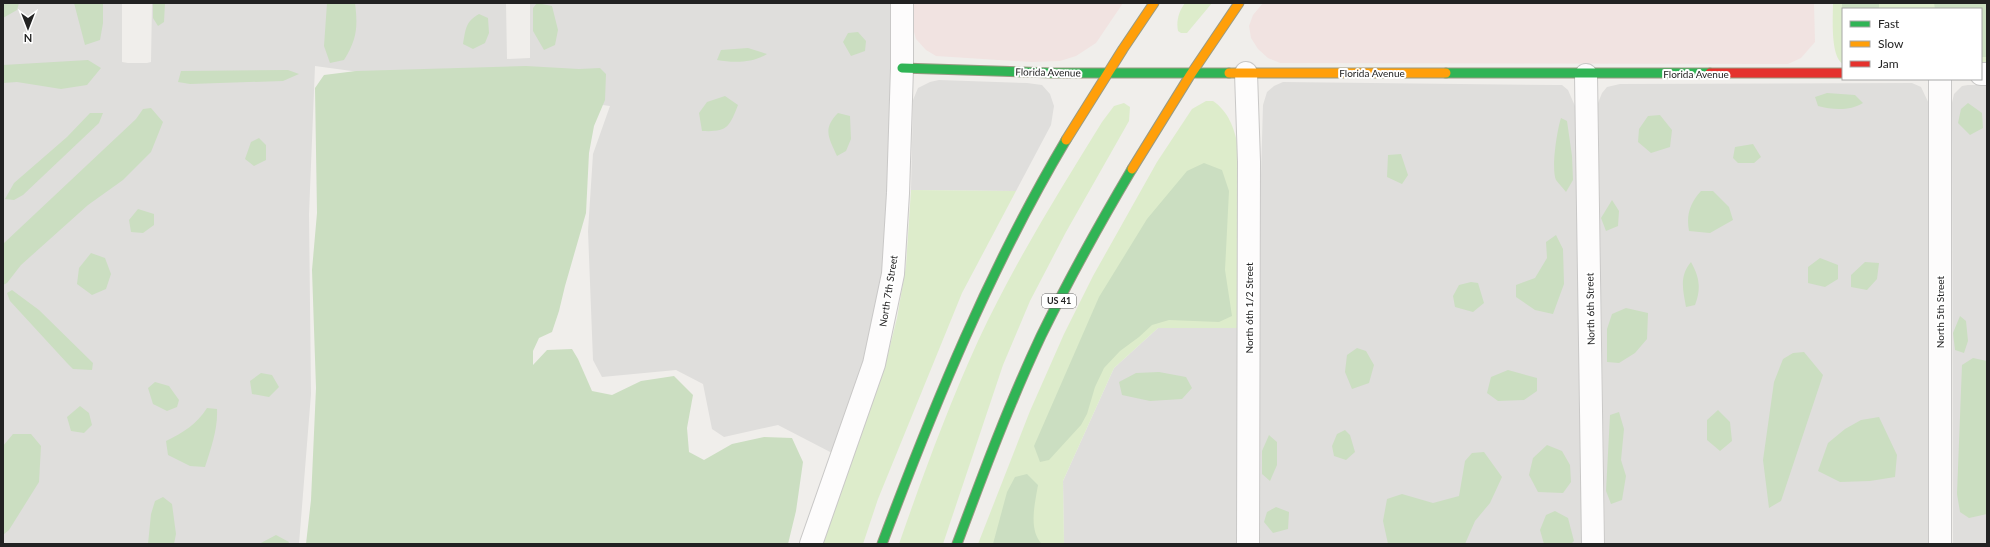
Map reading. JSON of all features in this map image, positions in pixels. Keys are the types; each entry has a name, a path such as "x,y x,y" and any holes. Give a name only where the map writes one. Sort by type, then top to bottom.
{"main road":[{"path":"882,544 940,394 994,275 1056,156 1154,3"},
{"name":"US 41","path":"958,544 1008,412 1054,310 1124,181 1190,73 1239,3"},
{"name":"Florida Avenue","path":"902,68 1052,73 1586,75 1842,73"}],"street":[{"name":"North 7th Street","path":"811,544 874,364 892,274 898,193 902,68 902,3"},
{"name":"North 6th 1/2 Street","path":"1246,73 1249,162 1248,544"},
{"name":"North 6th Street","path":"1586,75 1593,544"},
{"name":"North 5th Street","path":"1940,80 1940,544"}],"shaded area":[{"path":"3,3 122,3 122,62 147,63 151,62 152,3 506,3 507,59 530,58 530,3 891,3 891,195 885,270 866,362 834,454 778,425 724,437 712,429 703,384 676,370 602,377 593,360 588,231 593,154 610,106 315,66 309,214 311,394 299,544 3,544"},
{"path":"912,3 1123,3 1096,43 1076,56 1060,61 1032,62 936,56 926,50 916,39 912,25"},
{"path":"1263,3 1814,3 1815,42 1801,58 1788,64 1280,63 1268,58 1258,49 1251,38 1249,26 1253,15"},
{"path":"939,80 1027,83 1042,85 1050,94 1054,106 1051,125 1016,191 911,190 913,100 918,88 930,82"},
{"path":"1283,82 1562,85 1568,90 1578,113 1584,544 1259,544 1261,175 1263,105 1267,92 1274,86"},
{"path":"1912,83 1921,87 1931,108 1930,544 1605,544 1598,103 1602,93 1607,87 1620,84"},
{"path":"1987,85 1987,544 1953,544 1952,103 1954,94 1962,86"},
{"path":"1158,328 1238,328 1237,544 1064,544 1063,481 1114,368"}],"green space":[{"path":"3,3 19,3 17,10 3,18"},
{"path":"74,3 103,3 103,23 100,40 85,45"},
{"path":"153,3 165,3 164,22 158,26 153,18"},
{"path":"327,3 355,3 356,19 356,33 352,46 344,60 330,63 324,46"},
{"path":"537,3 552,6 558,30 555,45 544,50 533,31 533,8"},
{"path":"1185,3 1212,3 1187,33 1181,33 1178,31 1177,27 1181,9"},
{"path":"1833,3 1987,3 1987,65 1982,65 1982,8 1842,8 1842,63 1839,60 1834,45"},
{"path":"1842,3 1879,3 1879,8 1842,8"},
{"path":"1934,3 1987,3 1987,57 1982,57 1982,8 1935,8"},
{"path":"479,14 488,18 489,33 485,43 473,49 463,44 467,26 474,17"},
{"path":"858,32 866,41 865,51 851,56 843,42 848,33"},
{"path":"748,48 767,54 743,62 717,60 721,50"},
{"path":"88,60 101,68 87,85 61,89 17,82 3,83 3,65"},
{"path":"526,66 579,69 600,68 606,74 605,100 594,126 589,153 586,213 552,332 539,338 533,351 533,365 547,350 572,349 592,391 612,395 641,381 674,376 693,395 687,428 689,452 704,460 732,444 764,437 792,438 803,462 796,511 788,544 306,544 311,500 316,388 312,270 317,213 315,88 324,75 356,71"},
{"path":"288,70 299,74 283,81 190,84 178,82 181,71"},
{"path":"1827,93 1855,95 1863,103 1847,109 1818,106 1815,97"},
{"path":"725,96 738,105 729,124 717,131 702,131 699,113 707,102"},
{"path":"1206,101 1213,101 1219,105 1227,115 1233,127 1238,146 1238,328 1158,328 1114,368 1063,481 1064,544 978,544 1030,411 1064,334 1093,276 1157,162 1192,109"},
{"path":"1124,103 1130,107 1129,121 1066,232 1030,301 1003,365 943,544 899,544 946,416 978,341 1006,284 1069,175 1102,122 1114,106"},
{"path":"1968,103 1982,113 1983,128 1970,135 1958,123 1961,109"},
{"path":"151,108 163,122 151,152 123,180 88,205 21,265 7,283 3,285 3,244 136,119 143,109"},
{"path":"90,113 103,113 99,123 23,195 14,200 5,199 14,183 67,137"},
{"path":"838,113 850,116 851,139 846,151 837,156 828,134 830,124"},
{"path":"1660,115 1672,130 1670,147 1651,153 1638,142 1639,129 1648,116"},
{"path":"1561,118 1567,121 1572,156 1573,180 1566,192 1556,180 1554,167 1556,140"},
{"path":"259,138 266,145 266,160 254,166 245,159 251,142"},
{"path":"1753,144 1761,157 1754,163 1738,163 1733,158 1735,147"},
{"path":"1401,154 1408,175 1402,184 1387,177 1388,155"},
{"path":"1204,163 1222,170 1229,191 1225,270 1232,316 1219,322 1169,320 1152,325 1120,351 1104,368 1095,387 1087,414 1081,425 1049,460 1040,462 1034,446 1099,297 1147,219 1187,171"},
{"path":"911,190 1016,191 962,293 878,499 863,544 823,544 884,370 897,318 906,266"},
{"path":"1701,191 1713,191 1729,207 1733,220 1710,233 1689,231 1688,220 1690,210 1694,200"},
{"path":"1612,200 1619,211 1618,226 1606,231 1601,218"},
{"path":"138,209 154,214 154,225 143,233 131,232 129,220"},
{"path":"1556,235 1563,249 1564,284 1553,314 1535,310 1516,297 1516,285 1535,278 1547,258 1546,242"},
{"path":"91,253 105,258 111,274 106,289 92,295 77,284 79,268"},
{"path":"1820,258 1838,265 1838,279 1825,287 1808,283 1808,267"},
{"path":"1691,262 1698,278 1699,289 1695,305 1686,307 1683,278 1687,267"},
{"path":"1865,262 1879,263 1877,279 1867,290 1851,287 1851,275"},
{"path":"1471,282 1478,283 1484,303 1473,312 1455,307 1453,296 1459,285"},
{"path":"12,290 39,310 93,363 92,370 73,369 67,363 10,301 7,293"},
{"path":"1626,308 1648,313 1647,339 1635,353 1619,363 1607,362 1607,329 1612,314"},
{"path":"1960,316 1966,321 1968,341 1964,353 1955,350 1953,333"},
{"path":"1357,348 1366,351 1374,365 1369,383 1352,389 1345,372 1347,355"},
{"path":"1804,352 1823,375 1781,501 1769,508 1763,460 1774,382 1783,359 1793,353"},
{"path":"1973,358 1987,361 1987,514 1969,518 1960,512 1957,494 1962,365"},
{"path":"1508,370 1537,378 1537,391 1524,400 1498,401 1487,393 1491,377"},
{"path":"1159,372 1186,377 1192,388 1182,399 1150,401 1122,395 1119,382 1136,373"},
{"path":"261,373 272,375 279,387 269,397 252,394 250,381"},
{"path":"155,382 169,386 179,400 177,407 167,411 153,404 148,388"},
{"path":"80,406 89,413 92,425 84,433 71,431 67,417"},
{"path":"207,408 217,409 217,416 214,438 205,467 190,466 168,455 166,441 189,428"},
{"path":"1718,410 1730,422 1732,441 1720,451 1707,440 1707,420"},
{"path":"1619,412 1624,429 1621,460 1626,476 1622,500 1611,504 1606,491 1610,415"},
{"path":"1879,417 1897,455 1895,477 1870,481 1840,482 1818,471 1828,443 1845,429 1861,420"},
{"path":"1345,430 1350,435 1355,452 1346,460 1334,456 1332,446 1337,434"},
{"path":"13,434 31,434 41,446 39,482 9,530 3,535 3,446"},
{"path":"1269,435 1277,442 1277,465 1270,481 1262,474 1262,451"},
{"path":"1547,445 1562,451 1570,465 1571,482 1563,493 1538,492 1529,475 1533,458"},
{"path":"1484,452 1502,477 1490,503 1475,521 1465,544 1388,544 1383,521 1387,499 1402,494 1433,503 1459,496 1465,461 1472,453"},
{"path":"1027,474 1038,485 1034,508 1034,524 1035,531 1042,544 993,544 1007,492 1015,477"},
{"path":"163,497 172,504 176,534 174,544 148,544 151,514 155,501"},
{"path":"1276,507 1289,512 1288,529 1273,533 1264,522 1267,512"},
{"path":"1555,511 1568,518 1574,541 1571,544 1544,544 1540,530 1546,515"},
{"path":"276,535 289,542 288,544 259,544"}],"traffic: fast":[{"path":"902,68 1052,73 1229,73"},
{"path":"1446,73 1710,73"},
{"path":"882,544 943,389 988,287 1038,188 1066,140"},
{"path":"957,544 1007,413 1041,336 1085,251 1132,169"}],"traffic: slow":[{"path":"1066,140 1123,49 1154,3"},
{"path":"1132,169 1189,77 1239,3"},
{"path":"1229,73 1446,73"}],"traffic: jam":[{"path":"1710,73 1842,73"}]}
